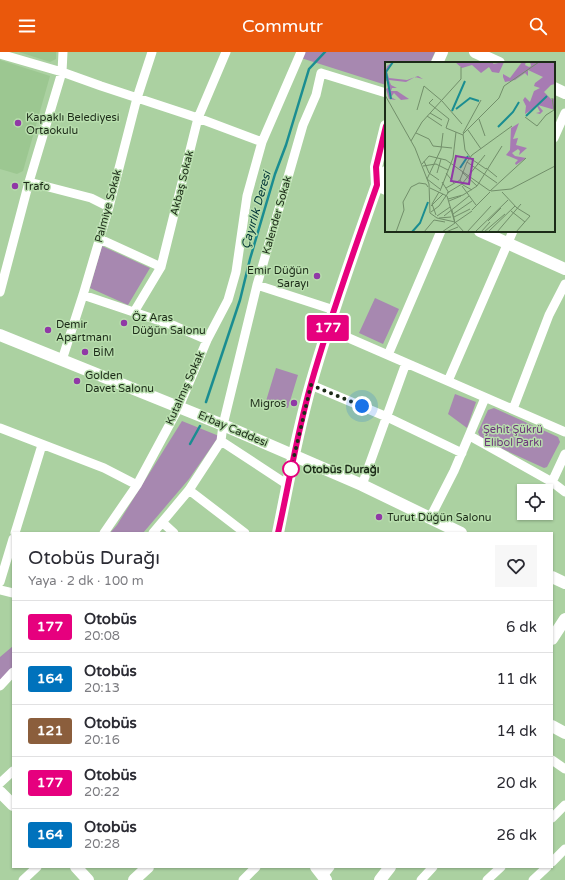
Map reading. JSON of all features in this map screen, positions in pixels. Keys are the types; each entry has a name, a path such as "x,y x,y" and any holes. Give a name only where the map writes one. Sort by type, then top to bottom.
{"street":[{"path":"0,292 29,182 62,72 63,52"},
{"name":"Palmiye Sokak","path":"62,360 100,239 137,98 152,52"},
{"name":"Akbaş Sokak","path":"134,312 161,267 198,118 226,52"},
{"name":"Kutalmış Sokak","path":"105,532 137,485 179,407 207,340 228,300 236,272 247,196 262,142 301,52"},
{"path":"437,62 442,52"},
{"path":"475,52 497,62"},
{"path":"0,54 62,72 198,118 262,142"},
{"name":"Kalender Sokak","path":"221,441 223,424 256,285 303,124 316,95 321,73 385,93"},
{"path":"555,88 565,93"},
{"path":"555,136 565,113"},
{"path":"381,187 376,167 385,130"},
{"path":"282,531 288,485 311,385 334,310 385,175"},
{"path":"29,182 91,198 109,207"},
{"path":"388,355 441,232"},
{"path":"482,232 565,269"},
{"path":"448,381 513,232"},
{"path":"100,239 161,267"},
{"path":"513,409 549,315 565,284"},
{"path":"256,285 334,310"},
{"path":"83,295 175,326 207,340"},
{"path":"328,329 565,432"},
{"name":"Erbay Caddesi","path":"0,335 223,424 362,485 459,532"},
{"path":"362,485 406,363"},
{"path":"311,385 387,417 462,453"},
{"path":"430,518 470,436 485,398"},
{"path":"0,428 104,468 137,485"},
{"path":"470,436 552,482 565,492"},
{"path":"154,532 189,490 221,441 288,485"},
{"path":"15,532 42,445"},
{"path":"552,482 565,454"},
{"path":"189,490 244,532"},
{"path":"162,522 173,532"},
{"path":"0,582 12,542"},
{"path":"553,577 565,583"},
{"path":"0,590 12,593"},
{"path":"553,637 565,619"},
{"path":"0,686 12,673"},
{"path":"553,726 565,732"},
{"path":"553,761 565,769"},
{"path":"0,783 12,773"},
{"path":"553,817 565,805"},
{"path":"553,861 565,849"},
{"path":"23,880 36,868"},
{"path":"77,868 88,880"},
{"path":"134,880 147,868"},
{"path":"243,880 255,868"},
{"path":"380,880 389,868"},
{"path":"421,880 432,868"},
{"path":"487,880 500,868"},
{"path":"533,880 546,868"}],"shaded area":[{"path":"19,52 56,52 56,59 50,62"},
{"name":"Kapaklı Belediyesi Ortaokulu","path":"0,60 50,76 23,171 17,174 0,169"}],"green space":[{"path":"305,52 435,52 430,62 385,62 385,85 301,58"},
{"path":"102,246 150,268 128,305 90,288"},
{"path":"375,298 399,309 383,344 359,333"},
{"path":"276,368 298,375 288,408 266,401"},
{"path":"455,394 476,402 467,428 448,414"},
{"name":"Şehit Şükrü Elibol Parkı","path":"494,408 558,437 560,442 547,467 544,468 481,439 478,432 488,410"},
{"path":"182,421 219,436 189,479 144,532 111,532 117,525"},
{"path":"12,647 12,669 0,680 0,657"}],"waterway":[{"name":"Çayırlık Deresi","path":"206,402 240,300 250,259 275,174 286,145 309,69 325,52"},
{"name":"Çayırlık Deresi","path":"190,444 200,426"}],"bus line":[{"name":"177","path":"278,532 294,455 311,385 328,329 377,185 376,167 385,130"}],"place":[{"name":"Kapaklı Belediyesi Ortaokulu","path":"18,123"},
{"name":"Trafo","path":"15,186"},
{"name":"Emir Düğün Sarayı","path":"317,276"},
{"name":"Öz Aras Düğün Salonu","path":"124,323"},
{"name":"Demir Apartmanı","path":"48,330"},
{"name":"BİM","path":"85,352"},
{"name":"Golden Davet Salonu","path":"77,381"},
{"name":"Migros","path":"294,403"},
{"name":"Otobüs Durağı","path":"291,469"},
{"name":"Turut Düğün Salonu","path":"379,517"}],"route":[{"path":"291,469 311,385 362,406"}]}
